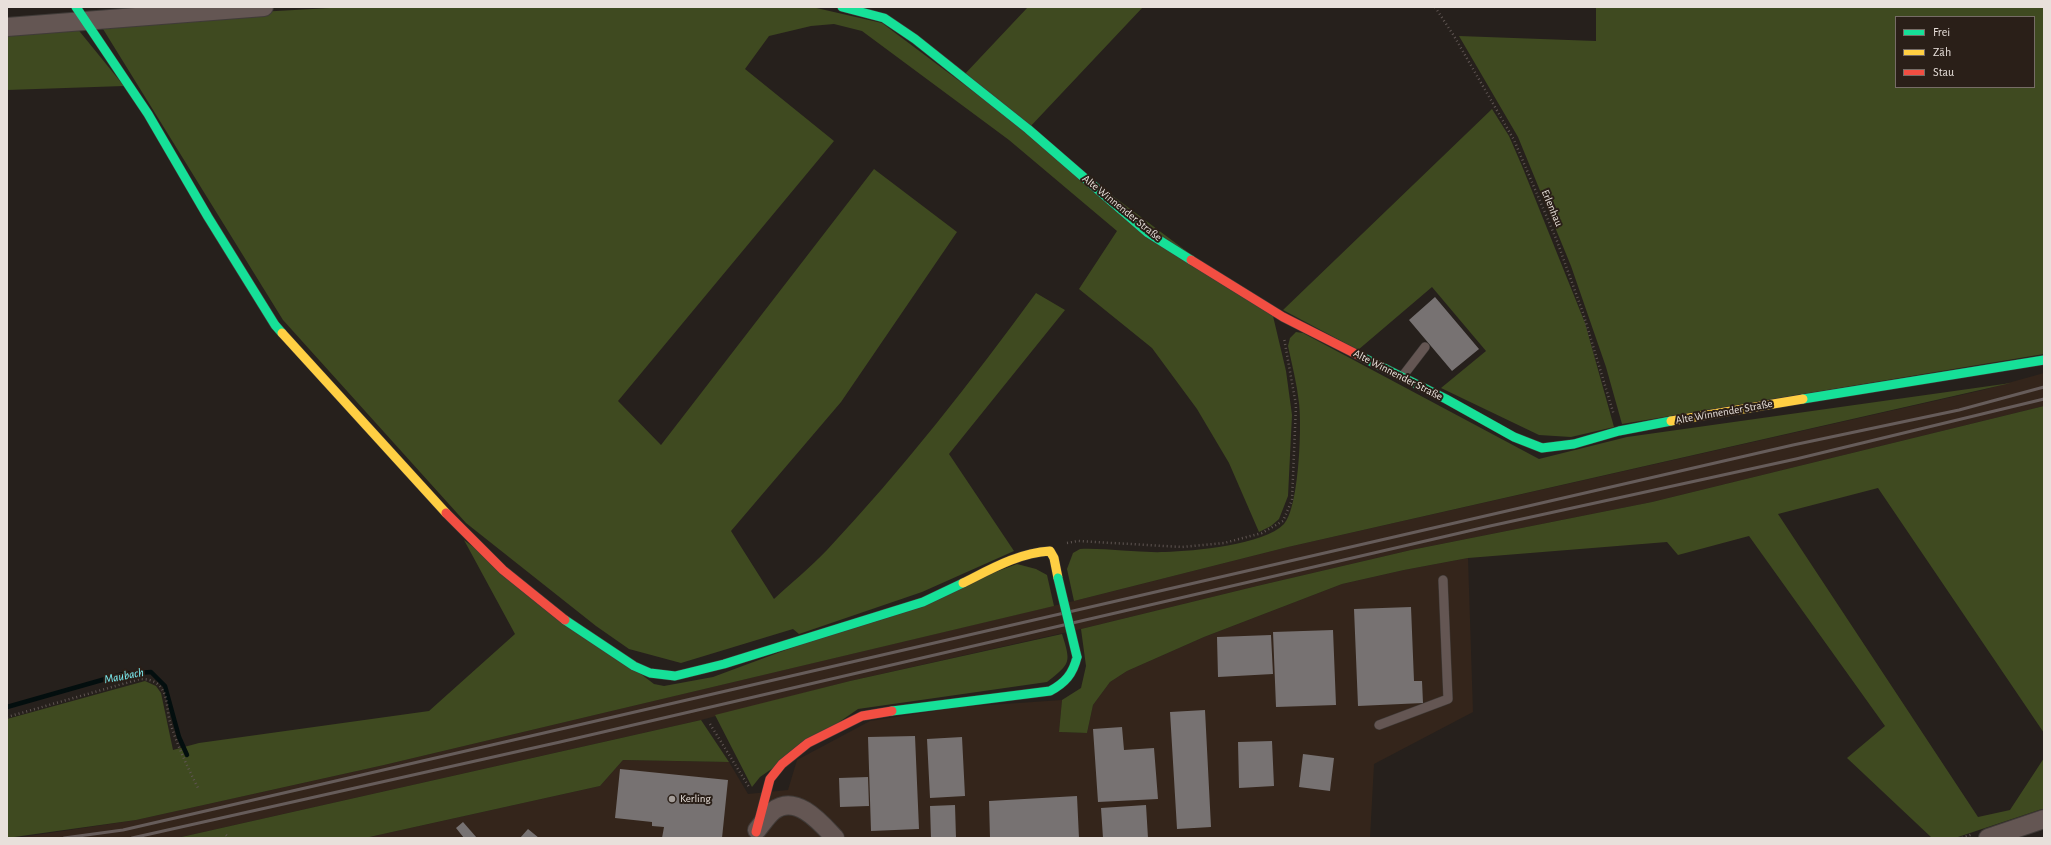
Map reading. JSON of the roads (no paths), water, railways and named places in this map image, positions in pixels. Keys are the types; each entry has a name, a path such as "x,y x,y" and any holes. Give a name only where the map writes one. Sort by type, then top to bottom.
{"street":[{"path":"7,27 80,14 264,7"},
{"name":"Alte Winnender Straße","path":"842,7 884,18 915,39 1028,129 1148,232 1232,287 1284,317 1401,378 1446,399 1514,437 1542,448 1574,444 1619,431 1698,416 2044,360"},
{"path":"80,14 148,114 208,217 275,325 446,513 503,570 568,622 634,666 650,673 675,676 724,664 923,602 1015,557 1032,552 1050,551 1054,558 1076,657 1072,675 1063,685 1050,691 920,706 862,716 825,734 808,743 782,764 770,779 755,835"},
{"path":"755,835 774,810 792,805 803,809 818,820 835,838"},
{"path":"1988,838 2044,819"}],"lane":[{"path":"1401,378 1425,346"},
{"path":"1379,725 1448,699 1443,580"}],"waterway":[{"name":"Maubach","path":"7,707 123,674 151,672 165,686 179,737 187,755"}],"railway":[{"path":"64,838 123,830 1793,445 1959,410 2044,387"},
{"path":"132,838 560,742 1490,526 1796,459 2044,399"}],"place":[{"name":"Kerling","path":"672,799"}]}
